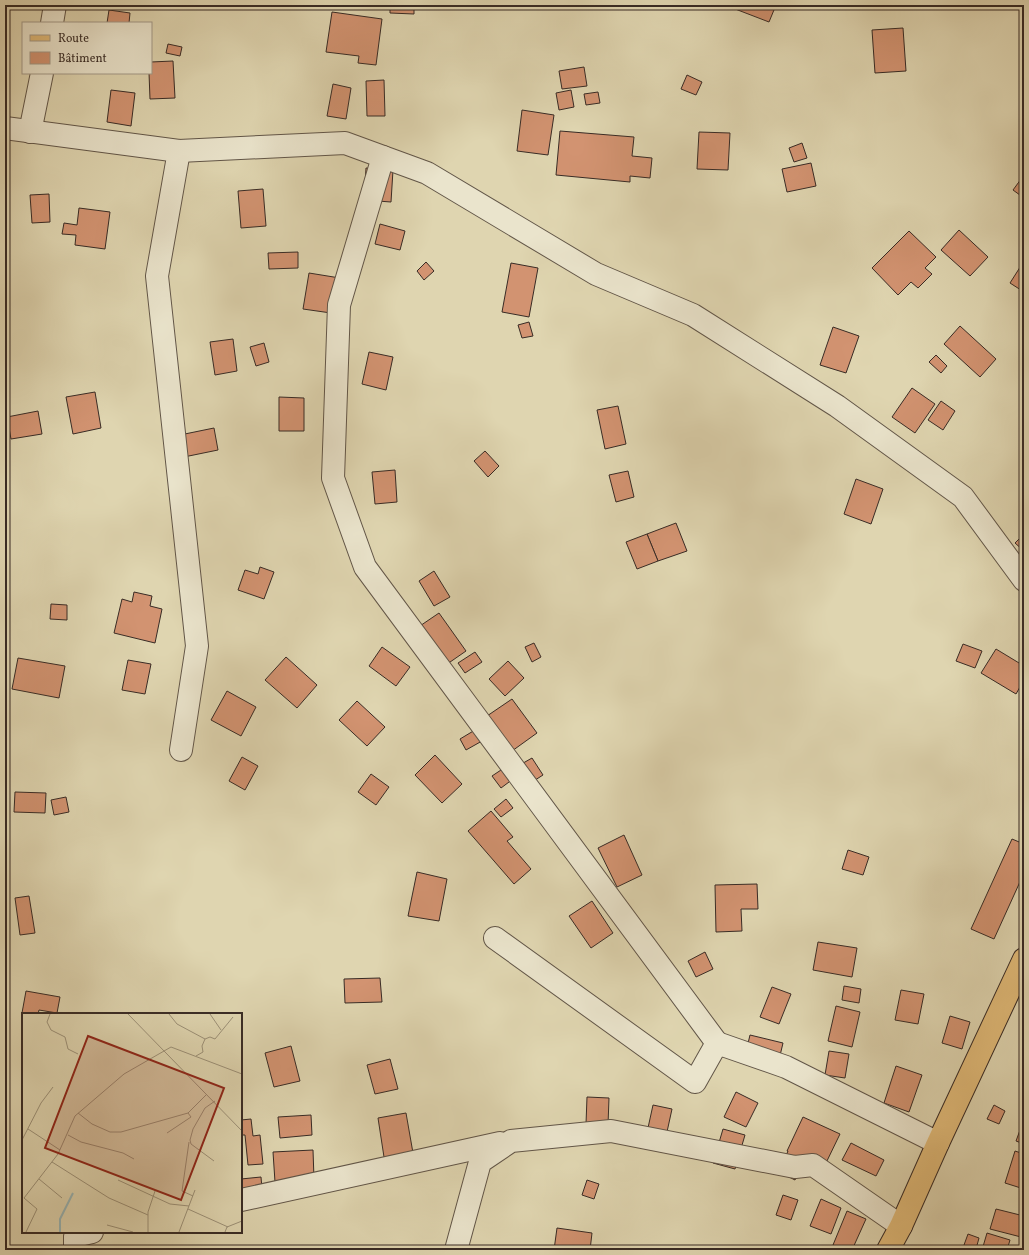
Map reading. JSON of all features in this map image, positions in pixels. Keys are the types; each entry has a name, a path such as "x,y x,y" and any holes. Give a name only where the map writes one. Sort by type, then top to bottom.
{"main road":[{"path":"888,1250 901,1226 1024,959"}],"street":[{"path":"52,22 55,5"},
{"path":"30,132 42,74"},
{"path":"5,128 179,151 345,143 427,173 596,274 693,315 837,406 963,498 1024,580"},
{"path":"179,151 157,276 197,646 181,750"},
{"path":"383,157 339,305 334,478 365,567 717,1043 786,1067 938,1143"},
{"path":"494,938 695,1082 717,1043"},
{"path":"242,1200 511,1141 611,1131 795,1168 813,1165 901,1226"},
{"path":"456,1250 480,1162 511,1141"},
{"path":"75,1250 75,1236 88,1233"}],"building":[{"path":"5,5 8,5 5,36"},
{"path":"390,5 414,5 414,14 390,13"},
{"path":"730,5 776,5 769,22 730,7"},
{"path":"109,10 130,13 129,22 107,22"},
{"path":"332,12 382,19 376,65 358,63 359,56 326,52"},
{"path":"903,28 906,71 875,73 872,30"},
{"path":"168,44 182,47 180,56 166,53"},
{"path":"173,61 175,98 150,99 149,74 152,74 152,62"},
{"path":"584,67 587,86 562,89 559,71"},
{"path":"687,75 702,82 696,95 681,89"},
{"path":"384,80 385,116 367,116 366,81"},
{"path":"333,84 351,88 346,119 327,116"},
{"path":"111,90 135,93 131,126 107,122"},
{"path":"571,90 574,107 559,110 556,93"},
{"path":"598,92 600,103 586,105 584,94"},
{"path":"522,110 554,115 548,155 517,151"},
{"path":"560,131 634,137 632,156 652,158 650,178 630,176 630,182 556,175"},
{"path":"699,132 730,133 728,170 697,169"},
{"path":"802,143 807,158 794,162 789,148"},
{"path":"811,163 816,186 787,192 782,169"},
{"path":"366,168 393,170 391,202 364,200"},
{"path":"1024,175 1024,198 1013,190"},
{"path":"263,189 266,226 241,228 238,191"},
{"path":"49,194 50,222 32,223 30,195"},
{"path":"79,208 110,212 105,249 75,245 76,235 62,234 64,223 77,225"},
{"path":"380,224 405,231 400,250 375,244"},
{"path":"959,230 988,257 970,276 941,250"},
{"path":"909,231 936,257 925,268 932,274 918,288 911,282 898,295 872,268"},
{"path":"298,252 298,268 269,269 268,253"},
{"path":"1024,261 1024,292 1010,283"},
{"path":"426,262 434,271 424,280 417,271"},
{"path":"511,263 538,268 529,317 502,312"},
{"path":"309,273 346,279 331,313 303,309"},
{"path":"529,322 533,336 522,338 518,325"},
{"path":"960,326 996,359 980,377 944,344"},
{"path":"833,327 859,336 846,373 820,365"},
{"path":"233,339 237,371 215,375 210,342"},
{"path":"264,343 269,362 256,366 250,347"},
{"path":"369,352 393,357 386,390 362,384"},
{"path":"936,355 947,366 941,373 929,362"},
{"path":"912,388 935,404 915,433 892,417"},
{"path":"95,392 101,428 73,434 66,397"},
{"path":"279,397 304,398 304,431 279,431"},
{"path":"941,401 955,411 943,430 928,420"},
{"path":"618,406 626,444 605,449 597,410"},
{"path":"38,411 42,434 11,439 7,417"},
{"path":"214,428 218,450 179,458 175,436"},
{"path":"485,451 499,466 488,477 474,461"},
{"path":"395,470 397,502 375,504 372,472"},
{"path":"628,471 634,497 616,502 609,475"},
{"path":"856,479 883,489 871,524 844,514"},
{"path":"676,523 687,551 658,561 647,534"},
{"path":"647,534 658,561 637,569 626,542"},
{"path":"1024,534 1024,551 1015,543"},
{"path":"260,567 274,572 264,599 238,590 245,570 258,574"},
{"path":"434,571 450,597 434,606 419,581"},
{"path":"134,592 152,596 150,606 162,609 155,643 114,633 122,599 132,602"},
{"path":"51,604 67,605 67,620 50,619"},
{"path":"439,613 466,651 440,669 414,630"},
{"path":"534,643 541,657 532,662 525,647"},
{"path":"963,644 982,651 975,668 956,661"},
{"path":"382,647 410,667 396,686 369,666"},
{"path":"996,649 1024,666 1024,680 1016,694 981,673"},
{"path":"475,652 482,662 465,673 458,663"},
{"path":"286,657 317,685 297,708 265,680"},
{"path":"18,658 65,666 59,698 12,689"},
{"path":"128,660 151,664 145,694 122,690"},
{"path":"508,661 524,678 505,696 489,679"},
{"path":"227,691 256,707 241,736 211,720"},
{"path":"512,699 537,733 512,751 487,716"},
{"path":"357,701 385,727 367,746 339,720"},
{"path":"475,730 482,741 466,750 460,739"},
{"path":"435,755 462,784 442,803 415,775"},
{"path":"242,757 258,766 245,790 229,781"},
{"path":"532,758 543,775 529,784 518,766"},
{"path":"504,768 513,779 501,788 492,776"},
{"path":"371,774 389,787 376,805 358,792"},
{"path":"15,792 46,793 45,813 14,812"},
{"path":"66,797 69,812 54,815 51,800"},
{"path":"506,799 513,808 501,817 494,809"},
{"path":"491,811 513,837 507,841 531,869 514,884 468,831"},
{"path":"624,835 642,875 617,887 598,848"},
{"path":"1012,839 1024,844 1024,873 994,939 971,929"},
{"path":"848,850 869,857 863,875 842,869"},
{"path":"417,872 447,879 439,921 408,916"},
{"path":"757,884 758,909 741,909 742,931 716,932 715,885"},
{"path":"29,896 35,933 20,935 15,898"},
{"path":"592,901 613,933 591,948 569,916"},
{"path":"818,942 857,948 852,977 813,970"},
{"path":"705,952 713,969 696,977 688,961"},
{"path":"380,978 382,1002 345,1003 344,979"},
{"path":"844,986 861,989 859,1003 842,1000"},
{"path":"772,987 791,994 779,1024 760,1017"},
{"path":"901,990 924,994 918,1024 895,1020"},
{"path":"26,991 60,997 57,1013 39,1010 38,1013 22,1013"},
{"path":"836,1006 860,1012 852,1047 828,1041"},
{"path":"950,1016 970,1022 962,1049 942,1043"},
{"path":"750,1035 783,1043 778,1064 745,1056"},
{"path":"291,1046 300,1081 274,1087 265,1053"},
{"path":"829,1051 849,1054 845,1078 825,1075"},
{"path":"390,1059 398,1089 375,1094 367,1065"},
{"path":"896,1066 922,1075 909,1112 884,1103"},
{"path":"736,1092 758,1103 746,1127 724,1117"},
{"path":"587,1097 609,1098 608,1125 586,1124"},
{"path":"653,1105 672,1109 665,1141 646,1137"},
{"path":"994,1105 1005,1111 999,1124 987,1119"},
{"path":"406,1113 413,1153 384,1157 378,1118"},
{"path":"311,1115 312,1135 280,1138 278,1117"},
{"path":"803,1117 840,1134 825,1165 806,1156 795,1180 779,1172"},
{"path":"251,1119 253,1136 260,1135 263,1164 248,1165 245,1135 242,1135 242,1120"},
{"path":"1024,1122 1024,1144 1016,1141"},
{"path":"723,1129 745,1135 735,1169 713,1163"},
{"path":"851,1143 884,1160 876,1176 842,1160"},
{"path":"313,1150 314,1179 275,1182 273,1152"},
{"path":"1015,1151 1024,1154 1024,1189 1005,1183"},
{"path":"261,1177 263,1201 243,1203 242,1179"},
{"path":"587,1180 599,1184 594,1199 582,1195"},
{"path":"783,1195 798,1200 791,1220 776,1215"},
{"path":"821,1199 841,1208 831,1234 810,1226"},
{"path":"996,1209 1024,1216 1024,1225 1021,1237 990,1229"},
{"path":"847,1211 866,1219 852,1250 845,1250 833,1245"},
{"path":"557,1228 592,1233 590,1250 554,1250"},
{"path":"987,1233 1010,1240 1007,1250 982,1250"},
{"path":"968,1234 979,1238 976,1249 964,1245"}]}
